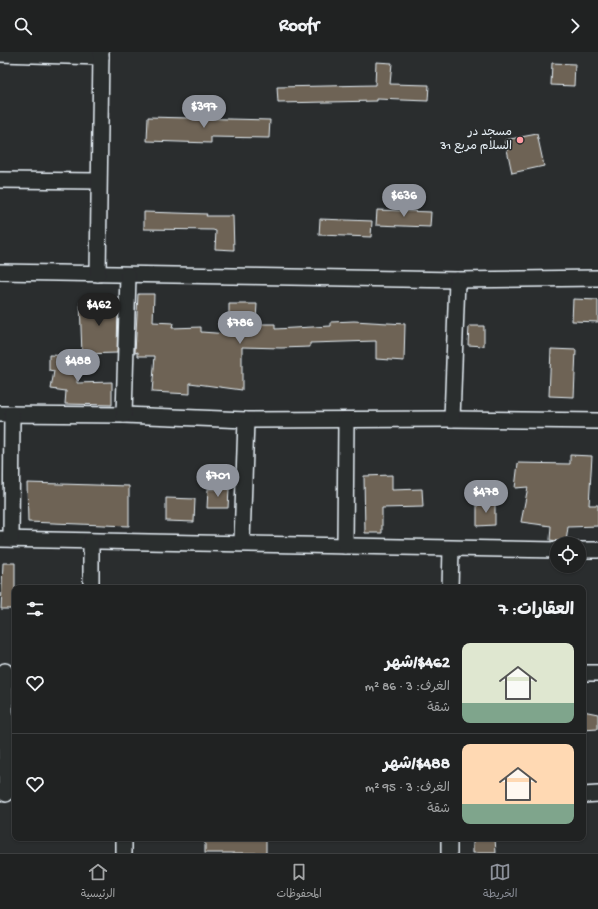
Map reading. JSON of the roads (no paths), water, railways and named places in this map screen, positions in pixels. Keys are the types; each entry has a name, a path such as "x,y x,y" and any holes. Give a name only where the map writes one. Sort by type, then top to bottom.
{"street":[{"path":"0,54 101,54 98,181 98,274"},
{"path":"0,180 98,181"},
{"path":"0,272 457,280 598,278"},
{"path":"124,415 128,275"},
{"path":"452,419 457,280"},
{"path":"550,550 451,549 242,542 5,539 6,414 124,415 246,420 452,419 598,422"},
{"path":"242,542 246,420"},
{"path":"345,546 346,420"},
{"path":"90,585 91,541"},
{"path":"450,585 451,549"},
{"path":"586,550 598,550"},
{"path":"7,671 7,794"},
{"path":"586,673 598,673"},
{"path":"586,795 598,794"},
{"path":"124,841 124,853"},
{"path":"449,841 449,853"}],"place":[{"name":"مسجد در السلام مربع 31","path":"520,140"}]}
